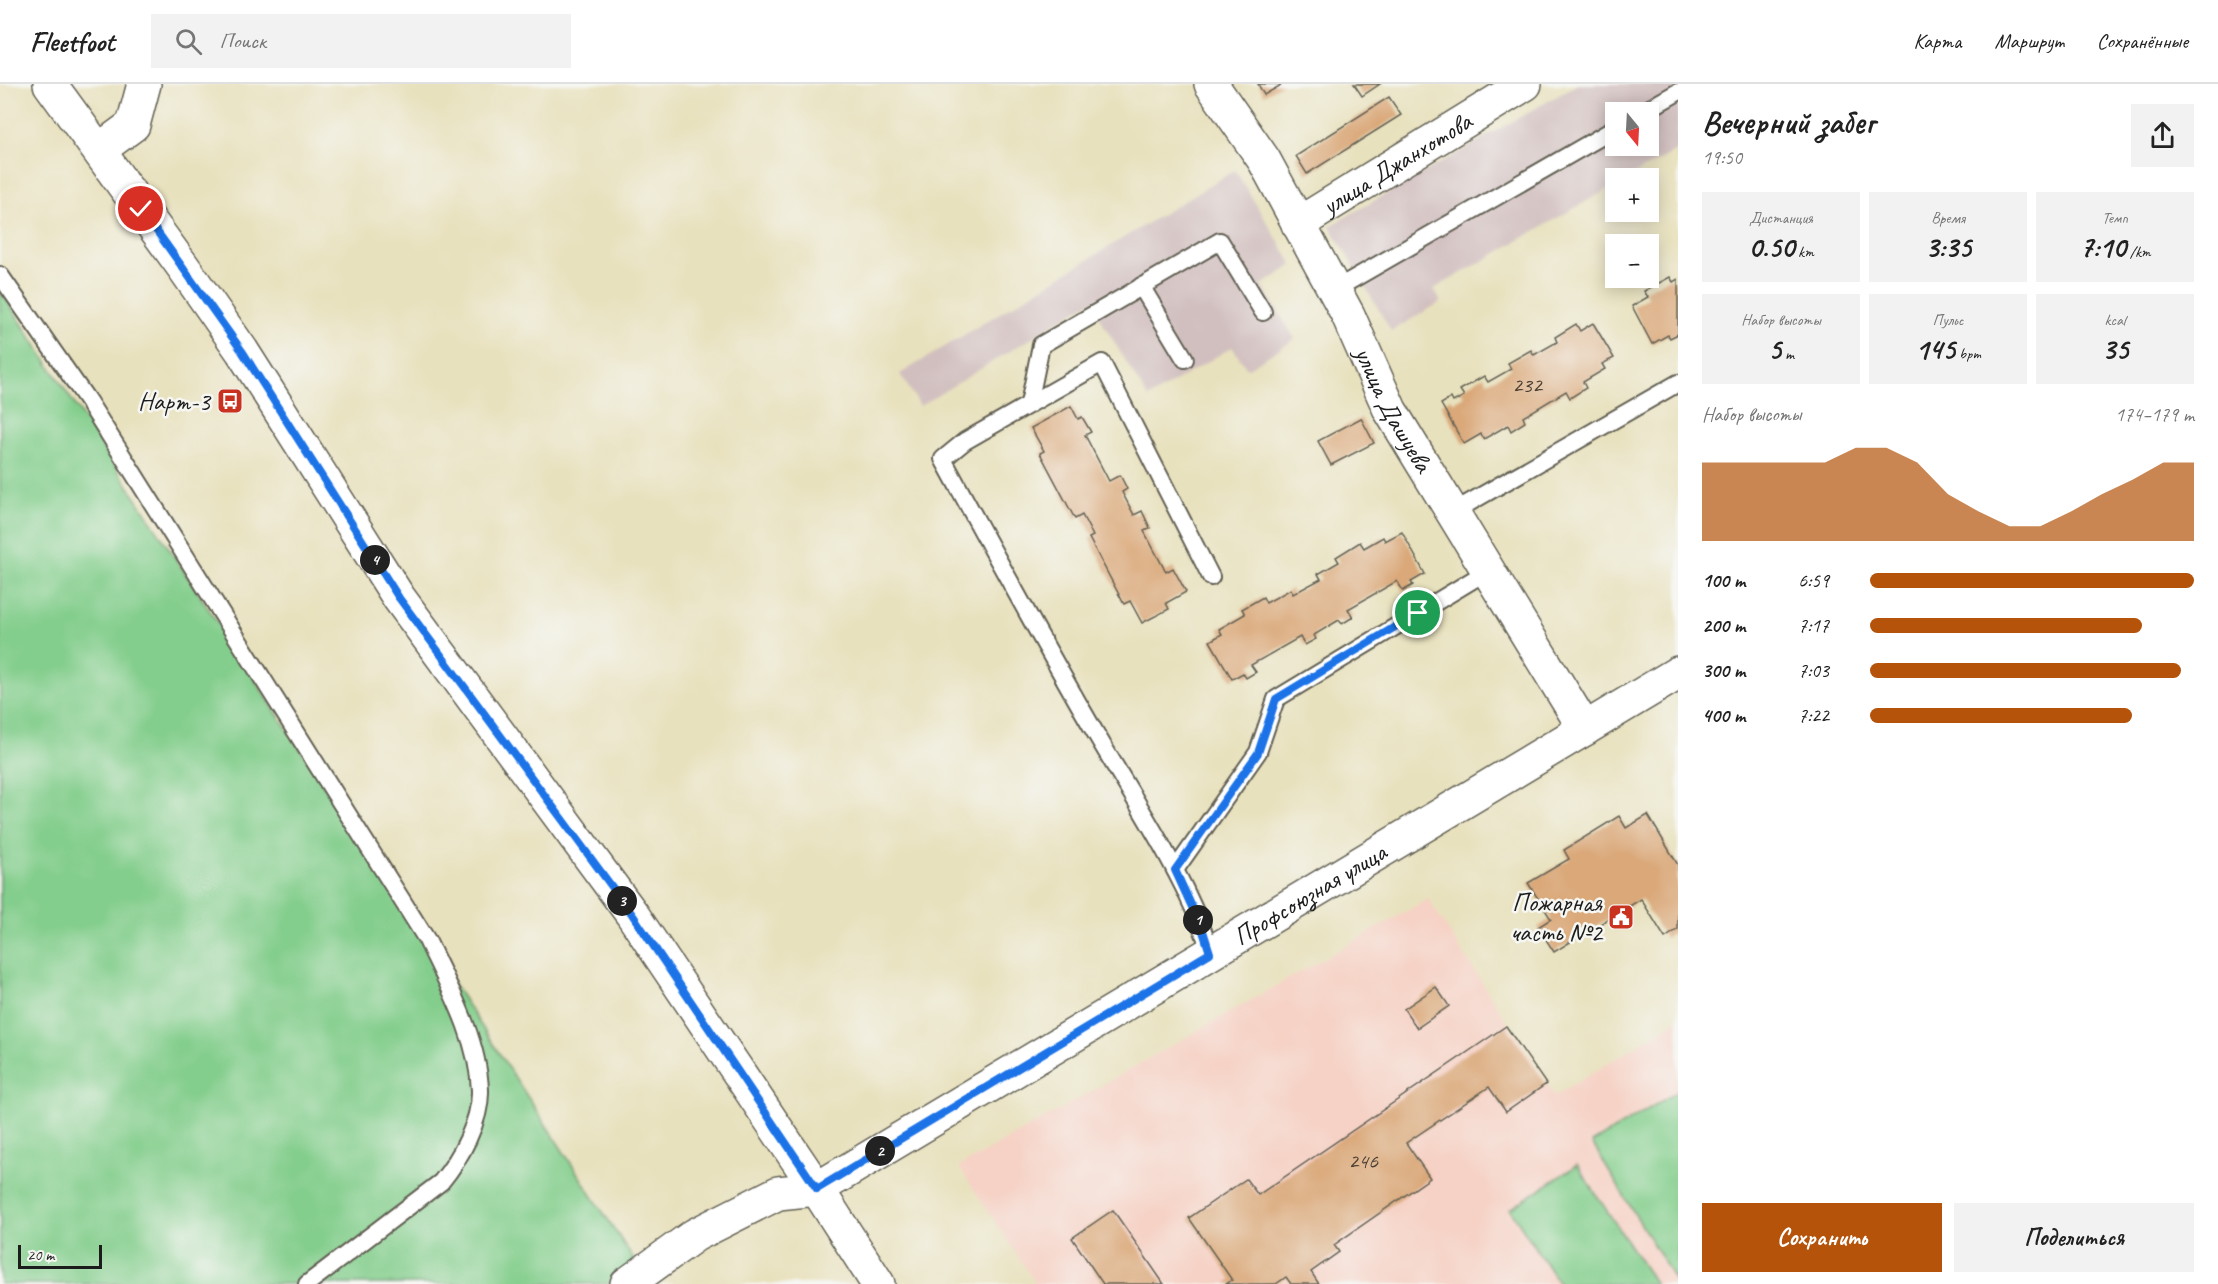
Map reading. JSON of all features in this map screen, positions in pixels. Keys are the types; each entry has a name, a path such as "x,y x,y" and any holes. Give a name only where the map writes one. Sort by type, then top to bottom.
{"street":[{"path":"50,84 242,351 399,598 632,914 817,1189 878,1284"},
{"path":"99,150 133,125 144,84"},
{"name":"улица Дашуева","path":"1211,84 1264,160 1348,315 1390,410 1585,729"},
{"name":"улица Джанхотова","path":"1298,224 1525,84"},
{"name":"Профсоюзная улица","path":"817,1189 1678,673"},
{"path":"627,1284 695,1235 778,1193 817,1189"}],"lane":[{"path":"1659,103 1678,92"},
{"path":"1334,290 1605,134"},
{"path":"1029,404 1041,345 1220,241 1263,312"},
{"path":"0,275 88,401 421,930 451,992 472,1044 480,1092 467,1143 456,1163 441,1182 307,1284"},
{"path":"1141,286 1185,359"},
{"path":"1210,953 1203,931 1175,870 1052,658 943,459 964,441 1102,363 1211,577"},
{"path":"1453,512 1678,383"},
{"path":"1175,870 1258,753 1276,699 1489,570"}],"shaded area":[{"path":"1578,84 1678,84 1678,150 1645,168 1605,168 1605,191 1434,289 1441,302 1391,331 1330,226"},
{"path":"1235,170 1293,265 1262,285 1295,339 1247,369 1232,347 1148,398 1090,302 920,406 900,374"},
{"path":"1428,899 1555,1096 1678,1020 1678,1284 1036,1284 959,1167"}],"green space":[{"path":"0,290 650,1284 0,1284"},
{"path":"1678,1091 1678,1284 1677,1284 1592,1143"},
{"path":"1577,1165 1655,1284 1559,1284 1510,1209"}],"building":[{"path":"1258,84 1283,84 1264,95"},
{"path":"1354,84 1380,84 1362,96"},
{"path":"1389,97 1401,115 1307,174 1296,156"},
{"path":"1670,277 1673,282 1678,279 1678,334 1670,338 1668,335 1652,344 1632,306 1648,297 1644,291 1650,288 1659,288 1659,283"},
{"path":"1593,323 1614,358 1602,364 1605,369 1583,382 1586,388 1570,398 1566,391 1523,417 1525,422 1511,431 1508,425 1484,439 1481,434 1464,444 1441,404 1451,398 1453,402 1464,396 1460,390 1484,376 1488,382 1511,369 1508,363 1531,350 1534,355 1557,342 1555,337 1576,324 1580,331"},
{"path":"1071,406 1078,419 1082,417 1091,432 1085,435 1109,481 1120,475 1127,489 1122,492 1134,515 1142,511 1150,528 1144,531 1166,572 1173,568 1186,592 1166,603 1169,609 1142,623 1130,601 1124,604 1089,538 1093,536 1082,515 1075,519 1040,453 1044,451 1031,428"},
{"path":"1361,418 1374,443 1331,465 1318,441"},
{"path":"1402,532 1425,574 1411,582 1413,585 1403,591 1397,581 1348,609 1353,617 1342,624 1339,620 1314,635 1316,639 1305,645 1300,637 1251,665 1256,672 1246,678 1243,673 1232,679 1210,641 1222,634 1219,629 1245,614 1242,609 1263,597 1266,603 1291,589 1293,594 1321,579 1318,574 1339,562 1336,557 1360,542 1364,548 1383,537 1385,541"},
{"path":"1648,815 1678,865 1678,929 1665,938 1641,899 1554,952 1538,927 1551,919 1528,883 1569,859 1564,850 1619,816 1626,828"},
{"path":"1436,987 1449,1006 1417,1028 1404,1009"},
{"path":"1506,1026 1546,1084 1506,1112 1489,1087 1406,1143 1430,1178 1334,1245 1339,1252 1311,1272 1319,1284 1291,1284 1286,1277 1276,1284 1226,1284 1232,1280 1189,1218 1246,1179 1258,1195"},
{"path":"1113,1210 1164,1284 1103,1284 1072,1238"}],"place":[{"name":"Нарт-3","path":"230,401"},
{"name":"Пожарная часть №2","path":"1621,917"}],"route":[{"path":"141,209 242,351 419,627 632,914 817,1189 1210,953 1203,931 1175,870 1258,753 1276,699 1418,613"}]}
